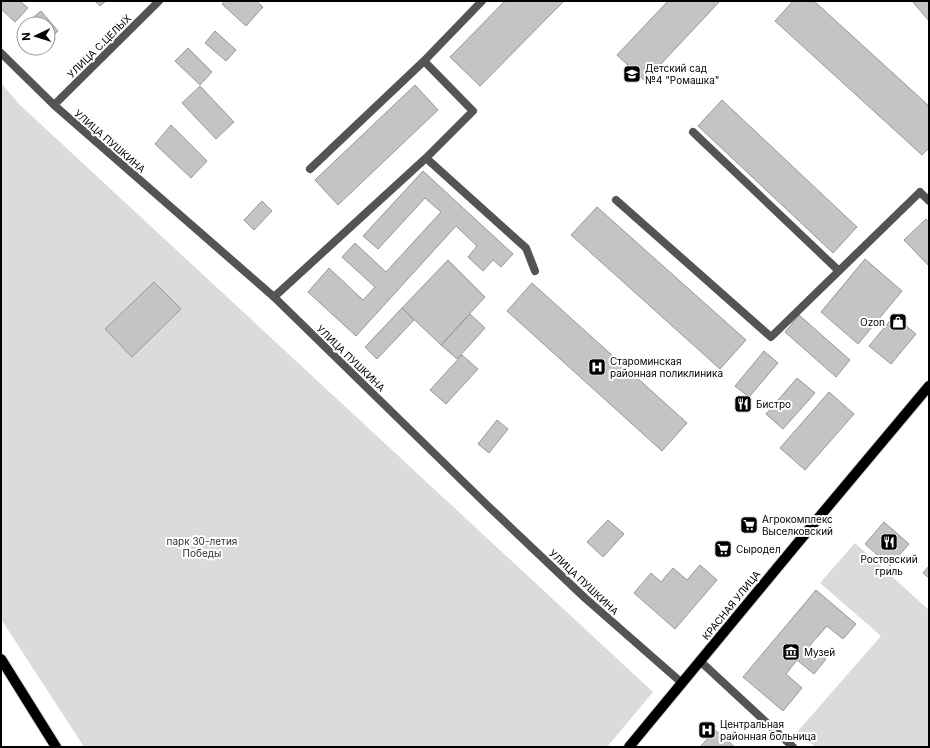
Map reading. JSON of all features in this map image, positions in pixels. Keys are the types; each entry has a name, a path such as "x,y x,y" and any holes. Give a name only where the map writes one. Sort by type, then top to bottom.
{"main road":[{"name":"КРАСНАЯ УЛИЦА","path":"629,747 929,386"},
{"path":"1,659 56,747"}],"street":[{"name":"УЛИЦА С.ЦЕЛЫХ","path":"54,105 159,1"},
{"path":"310,169 424,61 482,1"},
{"name":"УЛИЦА ПУШКИНА","path":"1,53 54,105 274,297 487,505 585,598 682,683"},
{"path":"274,297 426,158 473,111 424,61"},
{"path":"693,132 839,271"},
{"path":"426,158 526,248 535,271"},
{"path":"616,200 771,337 920,192 929,201"},
{"path":"700,661 793,747"}],"green space":[{"name":"парк 30-летия Победы","path":"1,83 20,105 653,692 607,747 84,747 1,619"},
{"path":"855,543 929,610 929,747 815,747 798,731 881,636 820,583"}],"building":[{"path":"1,1 20,1 28,8 21,16 16,16 15,22 1,9"},
{"path":"95,1 106,1 100,6"},
{"path":"225,1 256,1 263,7 246,26 222,4"},
{"path":"505,1 564,1 480,86 450,57"},
{"path":"668,1 720,1 645,81 617,55"},
{"path":"793,1 814,1 929,106 929,148 922,155 775,21"},
{"path":"912,1 929,1 929,21"},
{"path":"41,11 45,16 35,16"},
{"path":"215,31 236,50 226,61 205,43"},
{"path":"188,48 212,72 200,85 175,61"},
{"path":"415,85 438,110 338,205 315,180"},
{"path":"200,86 234,122 216,139 182,103"},
{"path":"722,100 857,227 833,253 698,126"},
{"path":"171,125 207,161 191,178 155,144"},
{"path":"423,171 513,254 501,267 493,260 483,271 468,257 477,246 456,226 356,336 308,292 329,268 363,300 375,287 342,257 355,243 386,272 441,212 425,198 378,249 363,236"},
{"path":"262,201 272,211 254,230 244,220"},
{"path":"597,207 746,340 720,369 571,235"},
{"path":"926,219 929,222 929,266 904,240"},
{"path":"865,259 902,291 858,344 821,312"},
{"path":"448,260 485,297 441,345 402,308"},
{"path":"154,282 181,309 132,357 105,329"},
{"name":"Староминская районная поликлиника","path":"532,283 687,423 662,451 507,311"},
{"path":"402,308 414,320 377,359 365,347"},
{"path":"470,314 485,328 457,359 441,345"},
{"path":"799,315 850,360 836,377 785,332"},
{"path":"894,316 916,334 891,364 869,346"},
{"path":"764,351 778,363 749,397 735,386"},
{"path":"462,355 478,369 446,404 430,390"},
{"path":"797,378 815,393 783,429 766,414"},
{"path":"829,392 854,414 805,470 780,448"},
{"path":"497,420 508,429 489,453 478,444"},
{"path":"608,520 624,534 603,557 587,542"},
{"path":"884,522 909,544 890,566 865,544"},
{"path":"700,565 717,580 675,629 634,593 651,573 661,582 673,568 687,580"},
{"path":"929,566 929,578 923,573"},
{"name":"Музей","path":"816,590 856,624 843,639 827,626 810,645 826,659 814,674 797,660 786,674 802,688 783,711 743,677"},
{"path":"715,730 735,747 700,747"}],"place":[{"name":"Детский сад №4 \"Ромашка\"","path":"632,74"},
{"name":"Ozon","path":"898,322"},
{"name":"Староминская районная поликлиника","path":"597,367"},
{"name":"Бистро","path":"743,404"},
{"name":"Агрокомплекс Выселковский","path":"749,525"},
{"name":"Ростовский гриль","path":"889,542"},
{"name":"Сыродел","path":"723,549"},
{"name":"Музей","path":"791,652"},
{"name":"Центральная районная больница","path":"707,730"}]}
